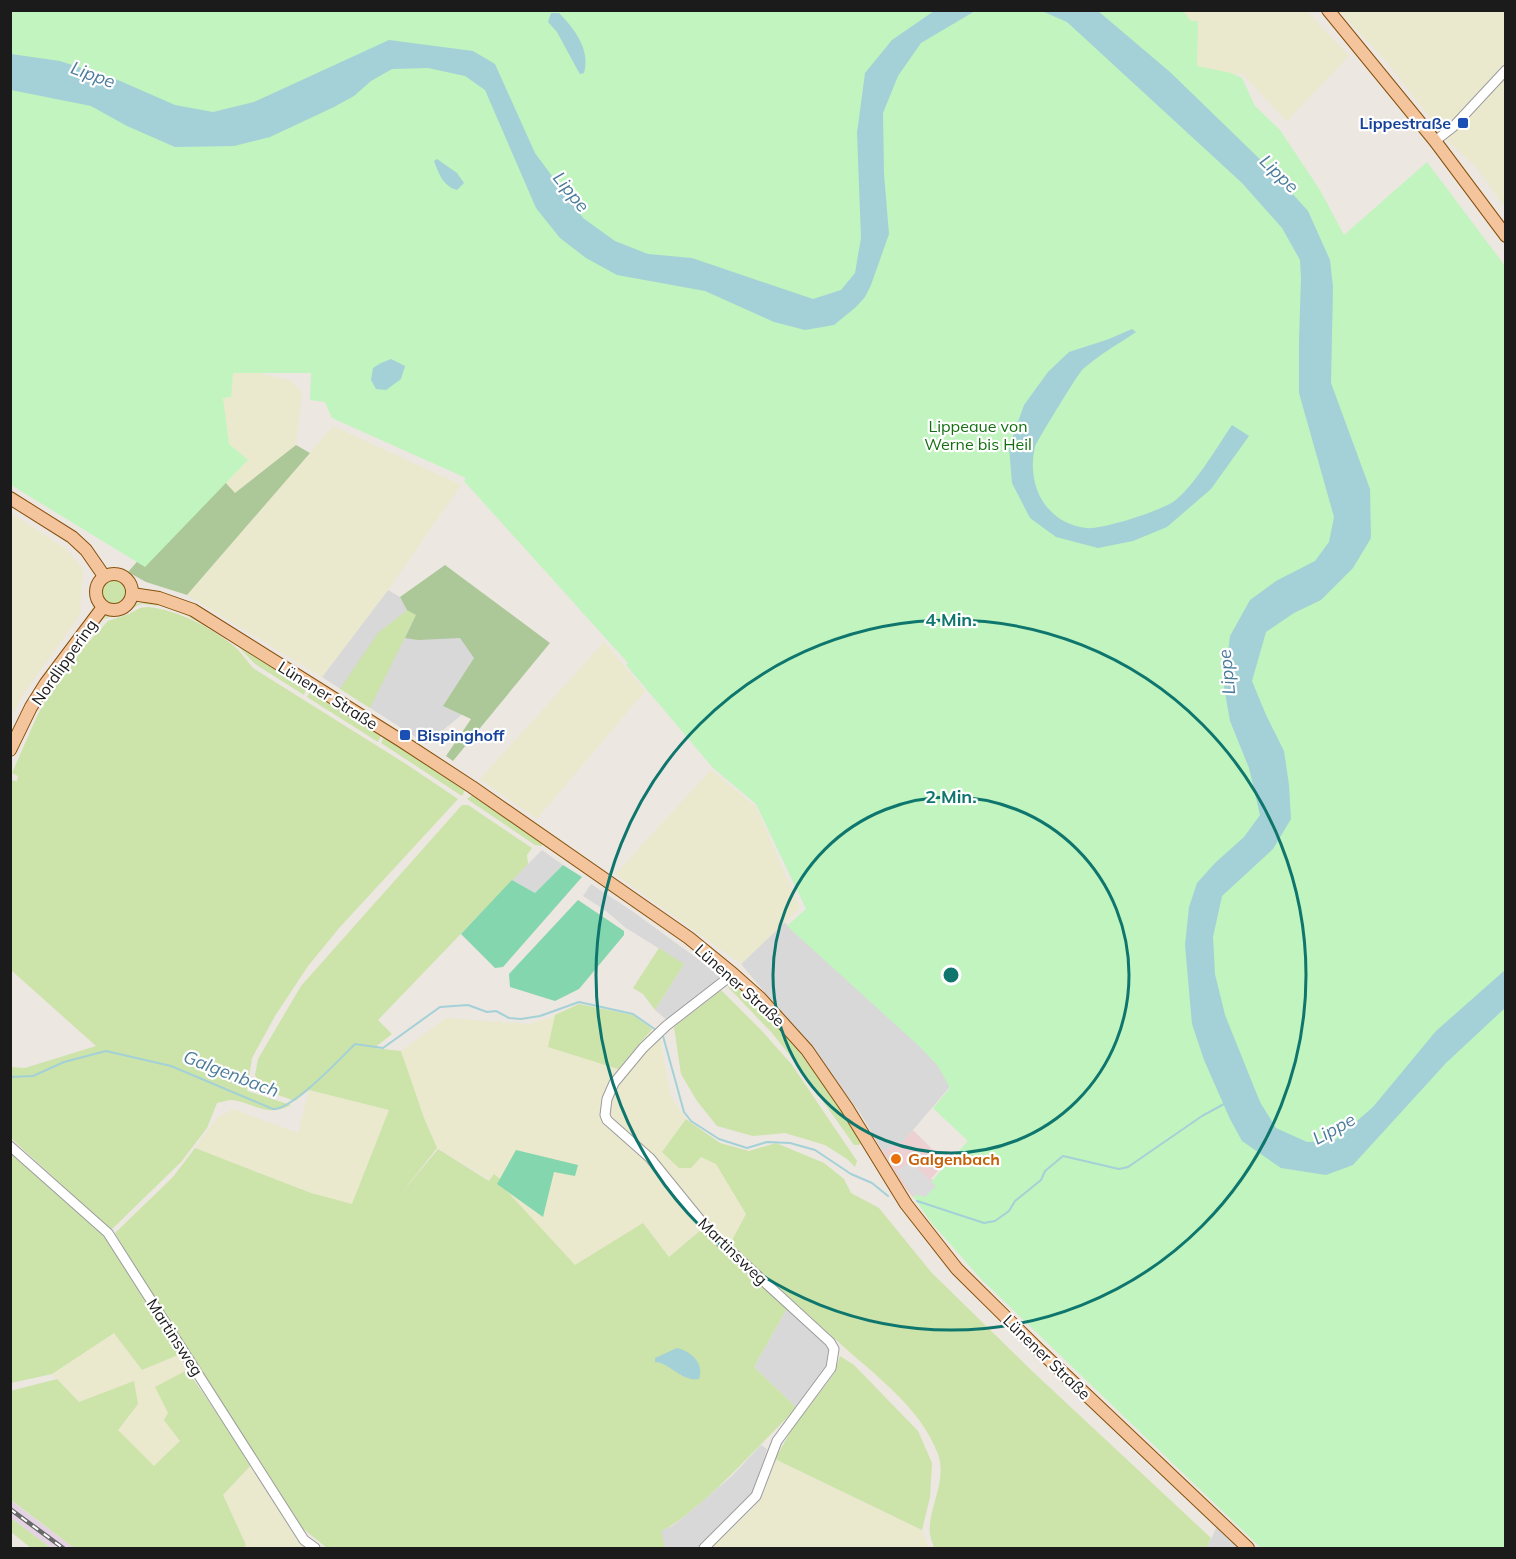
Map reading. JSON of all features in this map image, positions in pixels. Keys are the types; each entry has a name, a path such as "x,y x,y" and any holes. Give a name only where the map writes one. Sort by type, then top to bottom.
{"main road":[{"path":"1328,10 1435,141 1506,236"},
{"path":"10,498 72,537 86,550 104,576"},
{"path":"114,574 124,577 130,585 132,594 123,608 113,611 103,607 97,599 95,589 104,576 114,574"},
{"name":"Lünener Straße","path":"132,594 159,598 193,610 400,740 689,938 733,974 759,998 807,1050 847,1108 906,1204 957,1269 1248,1548"},
{"name":"Nordlippering","path":"10,750 31,707 46,683 103,607"}],"street":[{"path":"1435,141 1453,127 1506,70"},
{"name":"Martinsweg","path":"704,1548 756,1496 777,1441 831,1368 834,1349 830,1342 710,1232 650,1158 607,1120 604,1108 614,1083 656,1034 733,974"},
{"name":"Martinsweg","path":"10,1146 108,1233 304,1540 315,1548"}],"shaded area":[{"path":"388,590 400,597 550,643 426,744 322,677"},
{"path":"542,850 563,865 535,893 512,880"},
{"path":"591,884 632,911 721,978 668,1021 655,1010 684,964 626,928 583,896"},
{"path":"784,922 864,993 889,1011 954,1082 901,1144 899,1142 883,1152 860,1113 741,964"},
{"path":"913,1130 945,1162 931,1179 948,1191 913,1197 902,1184 883,1152 899,1142 902,1143"},
{"path":"913,1161 936,1186 925,1197 912,1194 896,1171"},
{"path":"787,1308 819,1337 831,1354 829,1364 797,1408 754,1367"},
{"path":"761,1445 767,1449 753,1496 699,1548 665,1548 660,1531 672,1526 732,1476"},
{"path":"10,1500 74,1548 51,1548 11,1518"},
{"path":"1217,1526 1240,1548 1207,1548"}],"green space":[{"name":"Lippeaue von Werne bis Heil","path":"10,11 1183,11 1191,21 1198,21 1197,66 1231,73 1242,78 1255,106 1280,130 1320,190 1344,235 1427,162 1505,266 1505,1548 1261,1548 981,1279 930,1221 913,1196 930,1183 968,1141 933,1108 950,1088 938,1066 787,926 806,909 756,804 713,768 626,665 628,663 464,481 466,478 332,418 325,402 310,400 311,373 233,373 231,397 223,398 229,444 248,460 145,567 11,485"},
{"path":"1098,11 1307,11 1349,56 1287,121 1242,74 1170,72"},
{"path":"1339,11 1505,11 1505,208 1477,168 1451,144 1386,61"},
{"path":"233,366 291,381 302,393 296,445 234,494 216,472 212,424"},
{"path":"333,426 461,485 388,590 322,677 187,595"},
{"path":"296,445 310,453 187,595 146,582 128,572 216,472 235,493"},
{"path":"11,513 66,549 83,569 80,615 26,690 11,717"},
{"path":"445,565 550,643 453,761 446,756 471,719 443,706 474,658 460,638 418,640 405,638 416,615 407,610 400,597"},
{"path":"114,578 124,582 128,592 124,602 114,606 104,602 100,592 104,582"},
{"path":"152,602 172,607 192,615 232,638 306,689 304,695 255,664 234,642 177,610 142,604 126,613 102,619 125,611 135,604"},
{"path":"148,607 193,620 215,632 237,648 253,668 458,799 340,927 308,966 275,1016 252,1058 247,1091 291,1105 282,1109 267,1110 232,1100 217,1103 207,1128 181,1162 108,1233 78,1200 11,1138 11,1067 25,1068 96,1046 11,970 10,780 17,781 18,776 12,773 38,714 55,686 85,646 108,621"},
{"path":"407,610 416,615 370,708 340,689 378,633"},
{"path":"604,642 645,691 537,819 480,779"},
{"path":"310,692 381,736 378,742 307,697"},
{"path":"384,737 465,790 462,796 381,743"},
{"path":"711,770 756,807 800,908 741,964 615,874"},
{"path":"472,795 542,843 542,846 535,845 467,799"},
{"path":"462,805 468,805 532,848 527,855 528,864 378,1020 392,1034 374,1048 401,1051 437,1148 400,1195 438,1149 489,1181 494,1174 500,1179 498,1184 575,1265 643,1223 669,1257 702,1229 787,1308 754,1367 797,1408 703,1501 661,1531 665,1548 327,1548 301,1527 115,1233 173,1177 195,1148 311,1193 352,1204 389,1110 309,1090 295,1101 267,1091 259,1084 255,1075 258,1059 301,986"},
{"path":"563,865 582,877 503,967 495,968 461,934 512,880 535,893"},
{"path":"578,900 624,931 624,935 579,989 555,1001 510,987 509,974"},
{"path":"659,948 684,964 655,1010 643,994 633,988"},
{"path":"732,982 787,1037 819,1077 861,1142 859,1145 854,1145 772,1033 729,988 727,984"},
{"path":"721,990 792,1065 857,1161 855,1167 825,1145 785,1133 753,1136 717,1126 697,1101 681,1074 674,1027"},
{"path":"579,1004 633,1015 652,1029 618,1069 548,1047 555,1015"},
{"path":"574,1010 651,1030 660,1039 671,1097 686,1119 662,1152 701,1156 716,1163 746,1214 730,1244 708,1223 669,1257 643,1223 575,1266 505,1189 437,1148 401,1051 446,1018 529,1024"},
{"path":"309,1090 389,1110 352,1205 311,1193 195,1148 217,1118 233,1109 298,1133"},
{"path":"686,1119 720,1143 749,1151 776,1143 824,1163 844,1179 851,1193 879,1208 931,1272 1031,1370 1211,1538 1207,1548 934,1548 930,1525 941,1475 938,1454 930,1437 920,1421 894,1391 730,1244 746,1214 716,1164 701,1157 691,1168 679,1168 662,1152"},
{"path":"516,1150 578,1165 575,1176 554,1172 543,1217 497,1184"},
{"path":"10,1151 105,1236 178,1355 142,1370 114,1333 52,1374 11,1383"},
{"path":"114,1333 142,1370 178,1355 187,1370 155,1387 168,1413 164,1420 180,1441 154,1466 117,1430 138,1404 79,1402 52,1374"},
{"path":"840,1356 854,1365 918,1431 932,1463 930,1497 922,1530 775,1459 792,1429 834,1374"},
{"path":"187,1370 252,1464 223,1495 246,1545 243,1548 74,1548 11,1500 10,1391 57,1379 79,1402 134,1381 138,1404 118,1430 154,1466 180,1441 164,1420 168,1413 155,1387"},
{"path":"775,1459 922,1530 929,1548 711,1548 753,1508 764,1493"},
{"path":"252,1464 311,1548 243,1548 246,1545 223,1495"},
{"path":"10,1518 51,1548 31,1548 11,1532"}],"water":[{"name":"Lippe","path":"934,11 975,11 921,43 898,76 883,113 884,174 889,234 871,285 865,297 856,307 834,325 805,330 774,322 705,291 617,275 586,258 560,238 536,208 485,90 465,76 428,68 392,69 334,107 270,137 234,146 175,147 127,126 91,106 11,90 11,54 60,61 118,80 175,105 213,112 254,102 389,40 473,51 495,64 535,153 583,218 615,241 648,254 692,258 813,299 841,290 855,273 861,238 857,133 865,73 892,40"},
{"name":"Lippe","path":"1042,11 1098,11 1170,72 1269,168 1308,211 1330,260 1333,287 1331,383 1370,489 1371,538 1353,568 1321,600 1294,613 1266,632 1252,681 1284,751 1291,819 1273,849 1222,896 1213,937 1215,974 1225,1015 1260,1102 1276,1128 1307,1142 1334,1141 1373,1107 1436,1031 1505,970 1505,1008 1446,1063 1353,1165 1326,1175 1281,1168 1242,1141 1204,1060 1192,1024 1185,945 1189,907 1197,883 1244,837 1260,815 1249,768 1230,721 1224,687 1230,636 1250,600 1276,581 1315,561 1329,542 1334,517 1299,393 1300,260 1282,228 1242,183 1067,22"},
{"path":"551,13 559,13 580,40 586,64 584,73 580,74 557,32 548,22"},
{"path":"437,159 457,173 464,183 457,190 448,186 442,179 434,161"},
{"path":"1132,329 1136,332 1083,369 1035,447 1033,475 1036,488 1049,510 1072,525 1086,528 1104,526 1144,515 1173,502 1189,487 1232,425 1249,436 1211,489 1167,527 1133,541 1098,548 1056,537 1030,518 1012,483 1009,447 1024,405 1048,372 1069,352"},
{"path":"391,359 405,366 401,379 386,390 376,389 371,380 373,368"},
{"path":"677,1348 696,1359 700,1368 699,1379 687,1378 655,1362 655,1358"}],"waterway":[{"name":"Galgenbach","path":"10,1077 33,1076 64,1062 106,1051 171,1066 273,1109 281,1107 303,1093 355,1044 383,1048 440,1007 468,1005 487,1012 496,1011 509,1018 521,1019 540,1016 579,1002 633,1014 656,1030"},
{"name":"Galgenbach","path":"660,1033 663,1036 684,1112 691,1121 719,1139 747,1148 767,1142 790,1143 815,1150 851,1174 872,1183 888,1196"},
{"name":"Galgenbach","path":"917,1201 984,1223 995,1221 1009,1211 1015,1201 1041,1180 1045,1171 1063,1156 1119,1169 1128,1167 1202,1116 1224,1104"}],"railway":[{"path":"10,1509 63,1548"}],"place":[{"name":"Lippestraße","path":"1463,123"},
{"name":"Bispinghoff","path":"405,735"},
{"name":"Galgenbach","path":"896,1159"}]}
